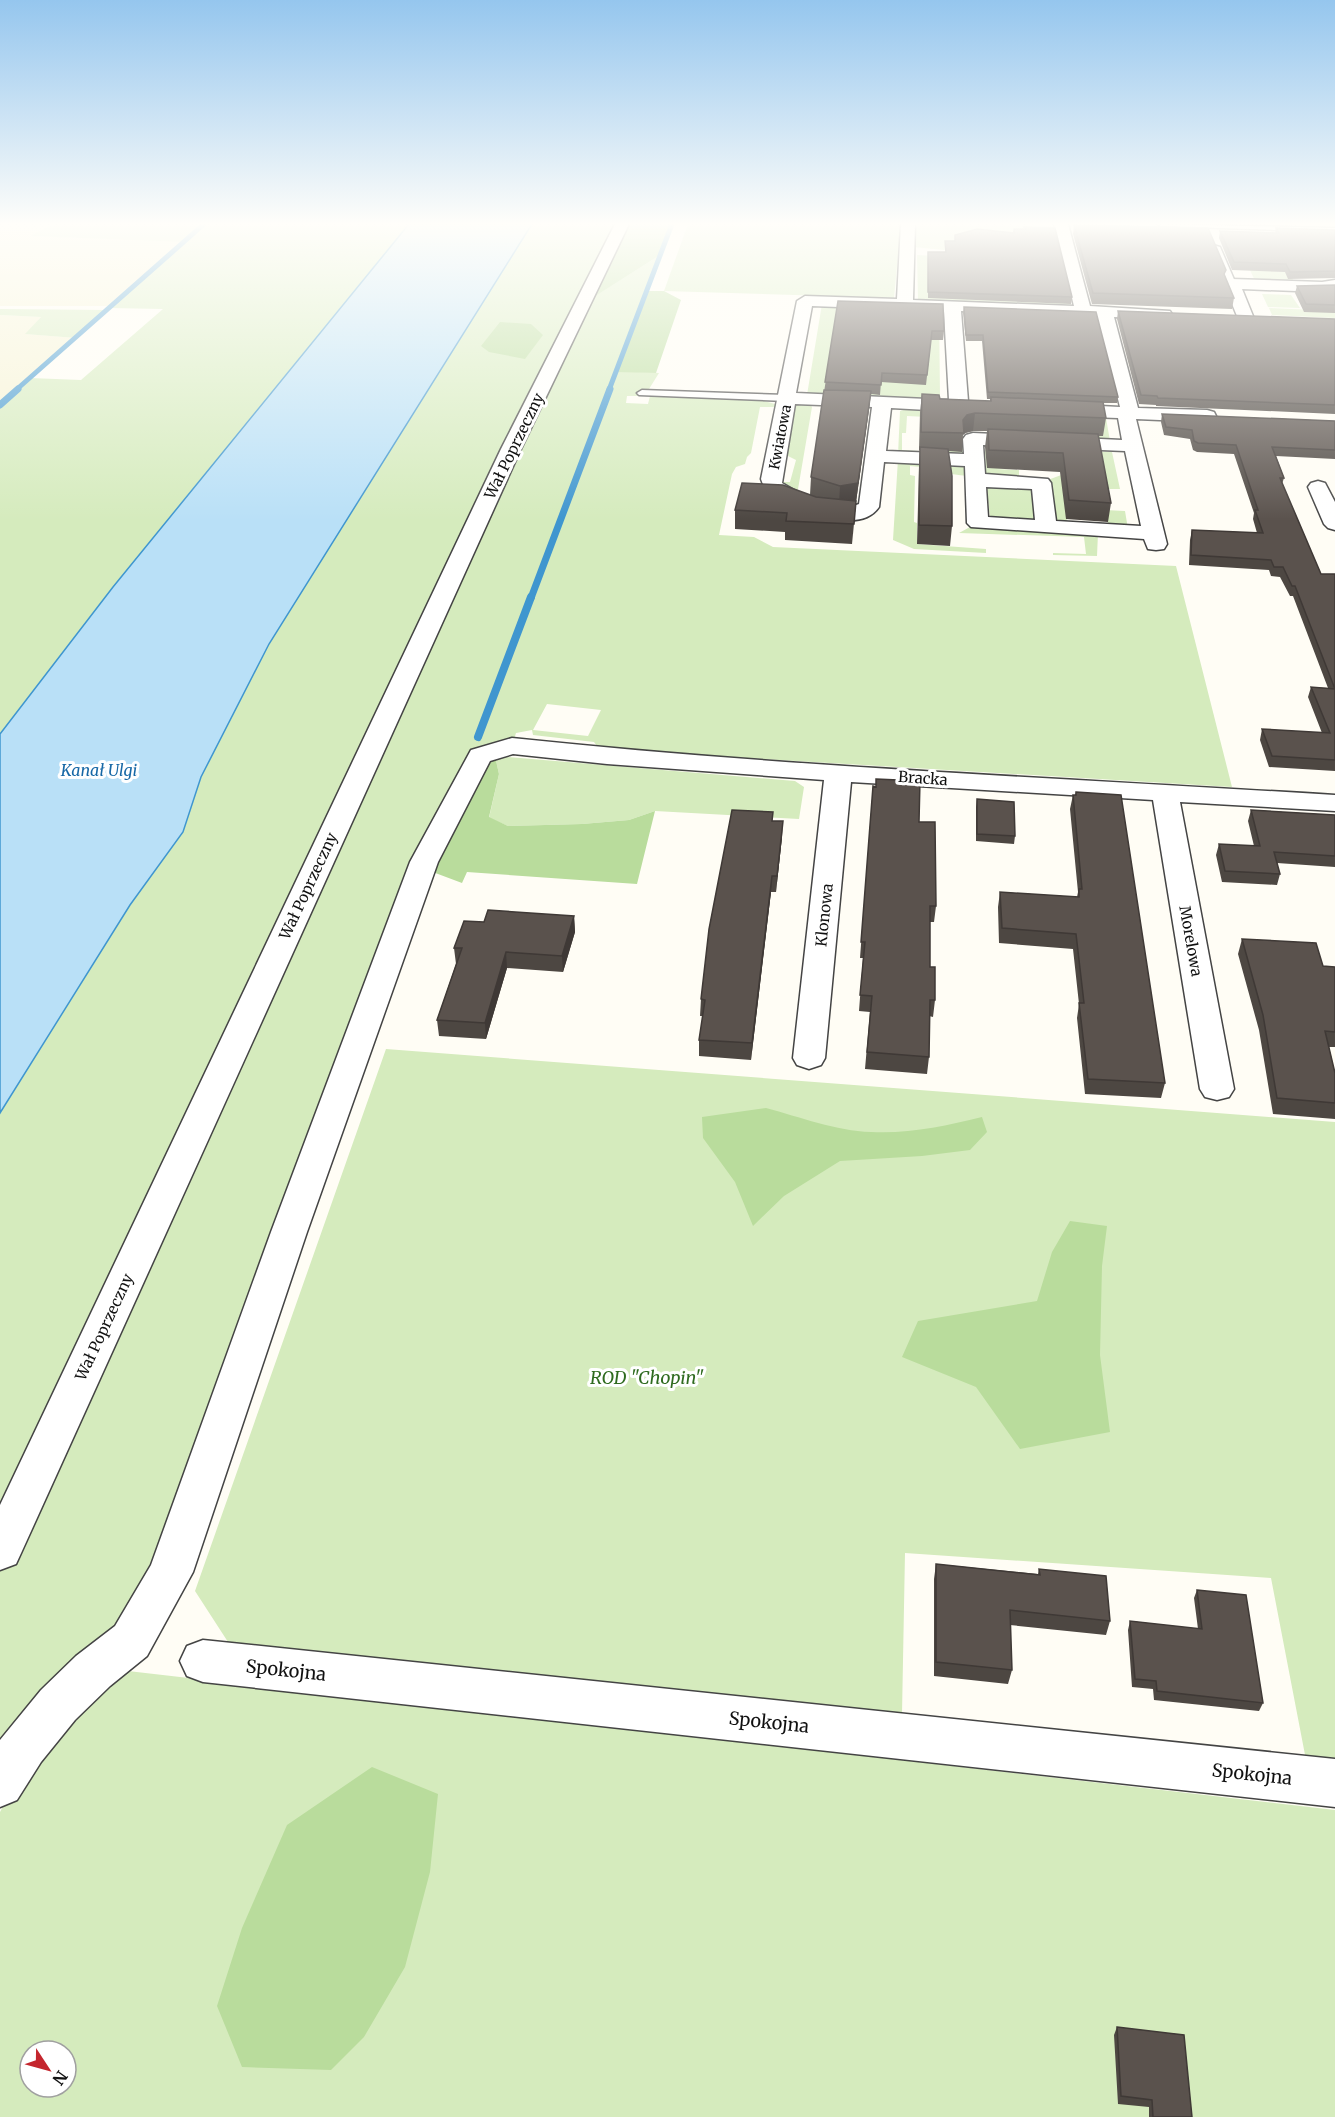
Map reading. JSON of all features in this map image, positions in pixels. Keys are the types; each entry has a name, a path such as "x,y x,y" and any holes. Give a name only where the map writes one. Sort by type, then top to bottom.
{"street":[{"name":"Wał Poprzeczny","path":"0,1551 506,460 573,323"},
{"path":"786,398 799,323"},
{"name":"Kwiatowa","path":"882,403 869,507 855,513 838,513 801,501 772,486 771,479 786,398 968,407 955,323"},
{"path":"1107,323 1129,406 1127,419 1154,538 1046,527 978,524 973,439 1133,446"},
{"path":"1047,410 1228,417"},
{"path":"876,456 974,470 1041,483 1046,527"},
{"path":"1317,487 1335,524"},
{"name":"Bracka","path":"0,1783 24,1746 58,1705 93,1671 131,1641 171,1572 289,1232 424,862 480,756 512,746 607,756 838,773 1335,803"},
{"name":"Klonowa","path":"809,1058 838,773"},
{"name":"Morelowa","path":"1165,793 1217,1089"},
{"name":"Spokojna","path":"203,1661 1335,1783"}],"lane":[{"path":"642,393 786,398"}],"shaded area":[{"path":"0,323 36,323 26,334 76,338 0,405"}],"green space":[{"path":"36,323 93,323 76,338 25,334"},
{"path":"147,323 328,323 113,587 0,734 0,405 30,378 81,380"},
{"path":"470,323 634,323 615,371 659,373 649,389 639,391 638,396 627,396 626,403 648,404 650,396 760,400 775,404 775,407 760,407 751,453 745,464 736,467 732,474 719,535 754,537 773,547 1176,566 1232,787 629,751 597,746 594,742 533,735 532,730 516,733 512,746 480,756 424,862 171,1572 0,1766 0,1113 130,905 183,832 201,777 269,644","holes":["547,704 601,710 588,736 533,730"]},
{"path":"499,323 531,324 543,335 525,359 489,352 481,346"},
{"path":"633,323 673,323 656,373 615,372"},
{"path":"819,323 939,323 940,397 934,400 807,395"},
{"path":"796,404 810,404 812,407 797,495 778,482 790,482 796,460 786,455"},
{"path":"907,409 1106,418 1110,441 949,418 907,416 906,433 902,433 902,450 936,452 936,445 968,447 968,455 898,455 900,411"},
{"path":"992,447 1112,452 1120,489 1102,489 1093,462 996,469 1019,470 1019,480 986,478 985,450"},
{"path":"898,459 968,462 968,476 910,466 910,475 915,476 914,522 917,523 917,544 986,549 986,553 914,549 893,540"},
{"path":"1064,474 1067,523 1108,524 1105,510 1125,511 1128,529 1056,525 1045,481"},
{"path":"986,482 1035,485 1039,524 990,517"},
{"path":"970,527 1098,533 1097,556 1053,555 1053,553 1086,554 1084,537 959,533"},
{"path":"486,756 495,756 499,774 489,817 508,826 629,820 655,811 637,884 467,872 462,883 430,871"},
{"path":"495,756 795,781 804,787 799,819 655,811 629,820 508,826 489,818 499,774"},
{"name":"ROD \"Chopin\"","path":"386,1049 1335,1122 1335,1763 1306,1760 1271,1578 905,1553 902,1714 228,1642 195,1591"},
{"path":"766,1108 831,1126 871,1132 913,1131 982,1117 987,1132 970,1150 922,1156 840,1161 784,1196 753,1226 735,1182 703,1138 702,1117"},
{"path":"1070,1221 1107,1226 1102,1266 1100,1355 1110,1432 1020,1449 976,1387 902,1357 918,1321 1037,1301 1052,1252"},
{"path":"128,1671 1335,1810 1335,2117 0,2117 0,1812 20,1773 70,1709"},
{"path":"372,1767 438,1794 430,1872 405,1967 364,2037 331,2070 242,2067 217,2006 242,1928 287,1825"}],"water":[{"name":"Kanał Ulgi","path":"328,323 470,323 269,644 201,777 183,832 130,905 0,1113 0,734 113,587"}],"building":[{"path":"835,323 944,323 944,331 932,331 927,375 882,373 881,385 825,382"},
{"path":"965,323 1099,323 1118,397 988,392 983,335 966,335"},
{"path":"1121,323 1335,323 1335,405 1158,398 1141,395"},
{"path":"824,390 871,391 858,483 840,486 811,477"},
{"path":"922,394 939,395 940,399 991,401 991,397 1103,402 1106,418 975,413 967,415 963,420 964,433 921,432"},
{"path":"1162,414 1335,421 1335,450 1272,447 1284,478 1280,478 1321,574 1335,574 1335,689 1295,586 1292,586 1283,567 1274,567 1271,560 1191,555 1192,530 1263,533 1255,510 1258,510 1236,445 1198,443 1194,441 1192,430 1166,427"},
{"path":"988,429 1098,434 1111,503 1069,500 1063,453 989,450"},
{"path":"920,447 948,449 952,476 952,526 919,525"},
{"path":"742,483 783,485 816,497 856,501 854,524 786,521 787,513 735,510"},
{"path":"1311,687 1335,689 1335,760 1272,756 1262,729 1330,733"},
{"path":"876,779 920,781 919,822 935,822 936,906 930,906 930,967 935,967 935,1000 930,1000 929,1057 867,1052 872,996 860,995 865,942 861,942 873,786 876,787"},
{"path":"1076,792 1121,795 1165,1083 1088,1079 1079,1003 1084,1003 1076,934 1002,928 1000,892 1079,897 1079,889 1082,889 1073,795 1076,795"},
{"path":"977,799 1014,802 1015,836 977,834"},
{"path":"732,810 773,812 772,821 783,821 777,876 772,876 752,1043 699,1040 705,1000 701,999 709,929"},
{"path":"1251,810 1335,815 1335,856 1274,852 1280,874 1225,871 1219,844 1260,846"},
{"path":"488,910 574,916 562,956 506,952 485,1023 437,1020 462,948 454,948 464,921 484,922"},
{"path":"1242,939 1316,943 1323,966 1335,967 1335,1032 1325,1031 1335,1073 1335,1103 1277,1098 1263,1015"},
{"path":"936,1564 1040,1575 1039,1569 1106,1576 1110,1621 1010,1610 1012,1670 936,1662"},
{"path":"1197,1590 1246,1595 1263,1703 1157,1691 1156,1681 1135,1679 1130,1621 1202,1629"},
{"path":"1117,2027 1184,2035 1192,2117 1153,2117 1152,2100 1121,2096"}],"waterway":[{"path":"16,390 92,323"},
{"path":"609,390 635,323"},
{"path":"0,405 18,389"},
{"path":"531,598 610,389"},
{"path":"478,737 531,597"}]}
